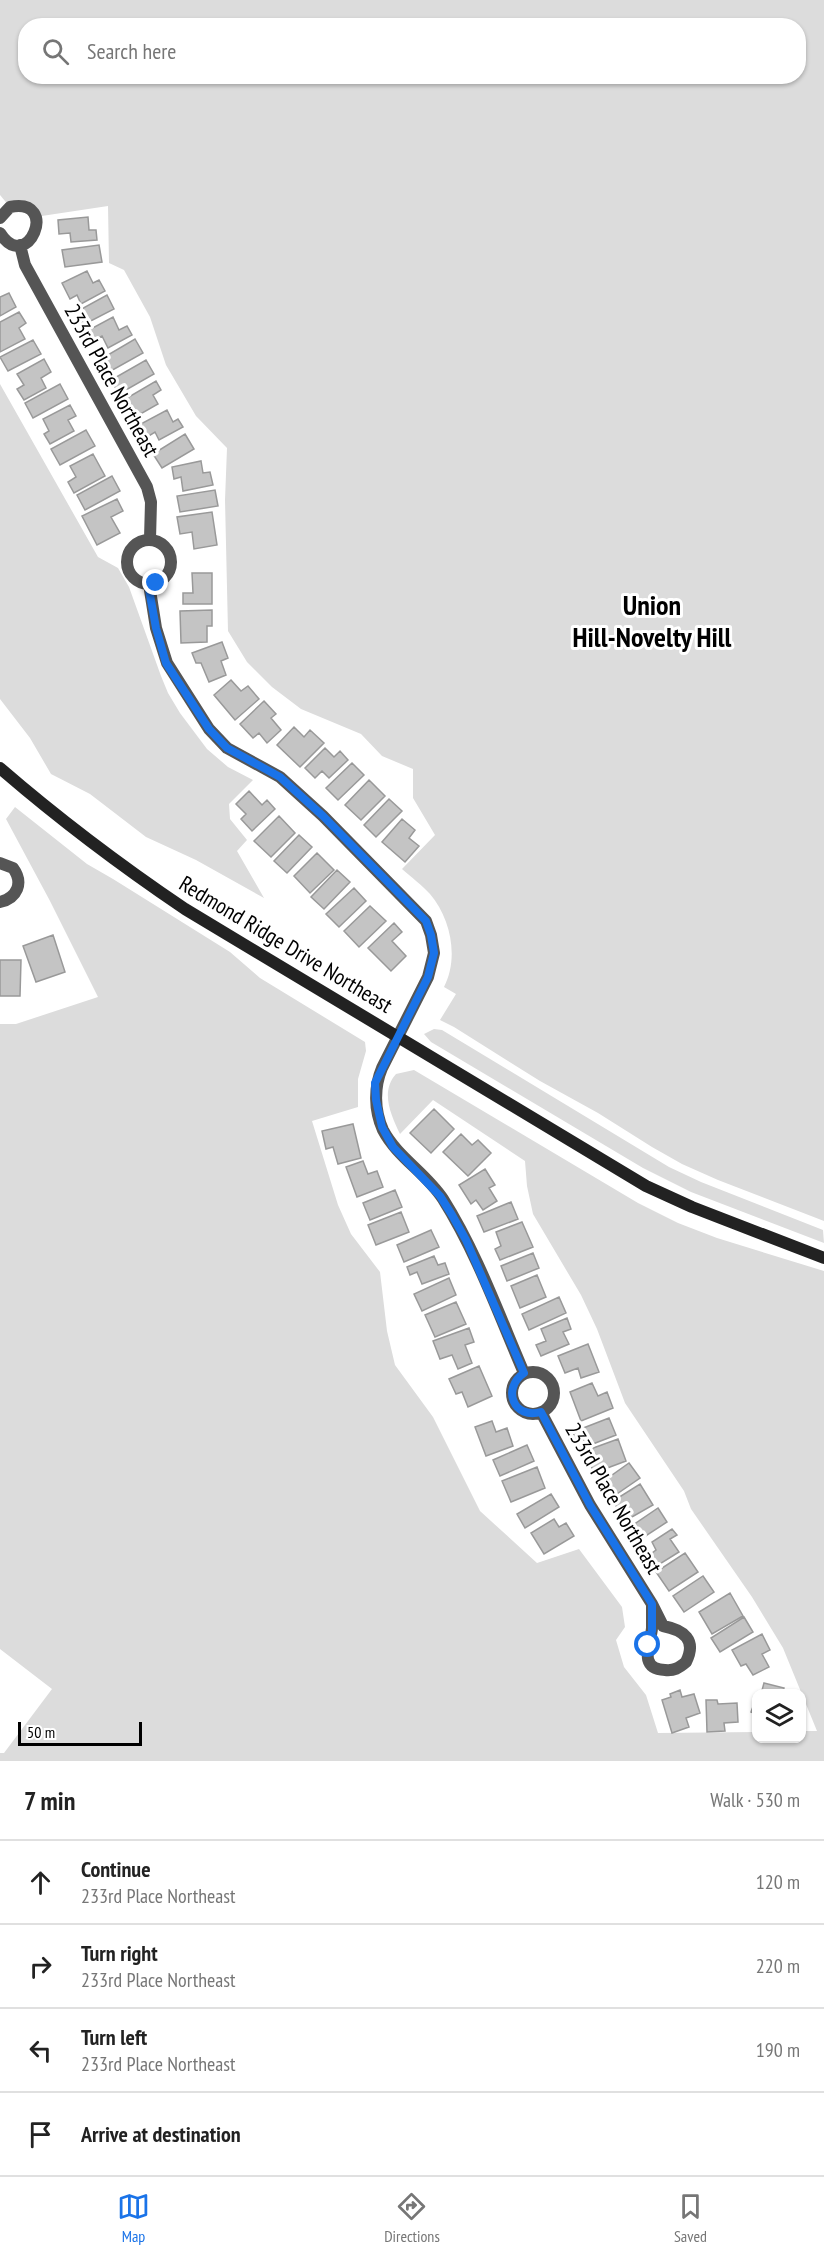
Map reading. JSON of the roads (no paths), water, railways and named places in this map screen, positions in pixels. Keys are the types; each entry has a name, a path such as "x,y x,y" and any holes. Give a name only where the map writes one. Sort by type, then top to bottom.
{"street":[{"path":"0,218 5,211 17,206 26,208 37,222 35,235 20,245 8,242 0,233"},
{"name":"233rd Place Northeast","path":"20,245 25,265 147,487 152,502 150,539"},
{"path":"150,539 165,545 172,559 171,567 163,580 148,584 135,579 130,574 127,561 133,546 150,539"},
{"path":"148,584 156,628 166,663 209,729 227,748 280,777 323,816 426,921 434,953 428,977 375,1083 376,1100 382,1127 393,1147 440,1196 466,1240 524,1373"},
{"name":"Redmond Ridge Drive Northeast","path":"0,768 119,865 184,909 646,1186 692,1207 824,1258"},
{"path":"0,863 13,868 19,879 19,886 13,897 0,902"},
{"name":"233rd Place Northeast","path":"538,1372 545,1375 554,1386 553,1400 549,1407 541,1412 530,1414 524,1412 514,1402 512,1389 518,1377 524,1373 538,1372"},
{"name":"233rd Place Northeast","path":"541,1412 590,1505 652,1604 663,1626 679,1630 689,1641 688,1658 681,1667 674,1670 660,1670 648,1659 646,1652 652,1631 652,1604"}],"district":[{"name":"Union Hill-Novelty Hill","path":"652,620"}]}
